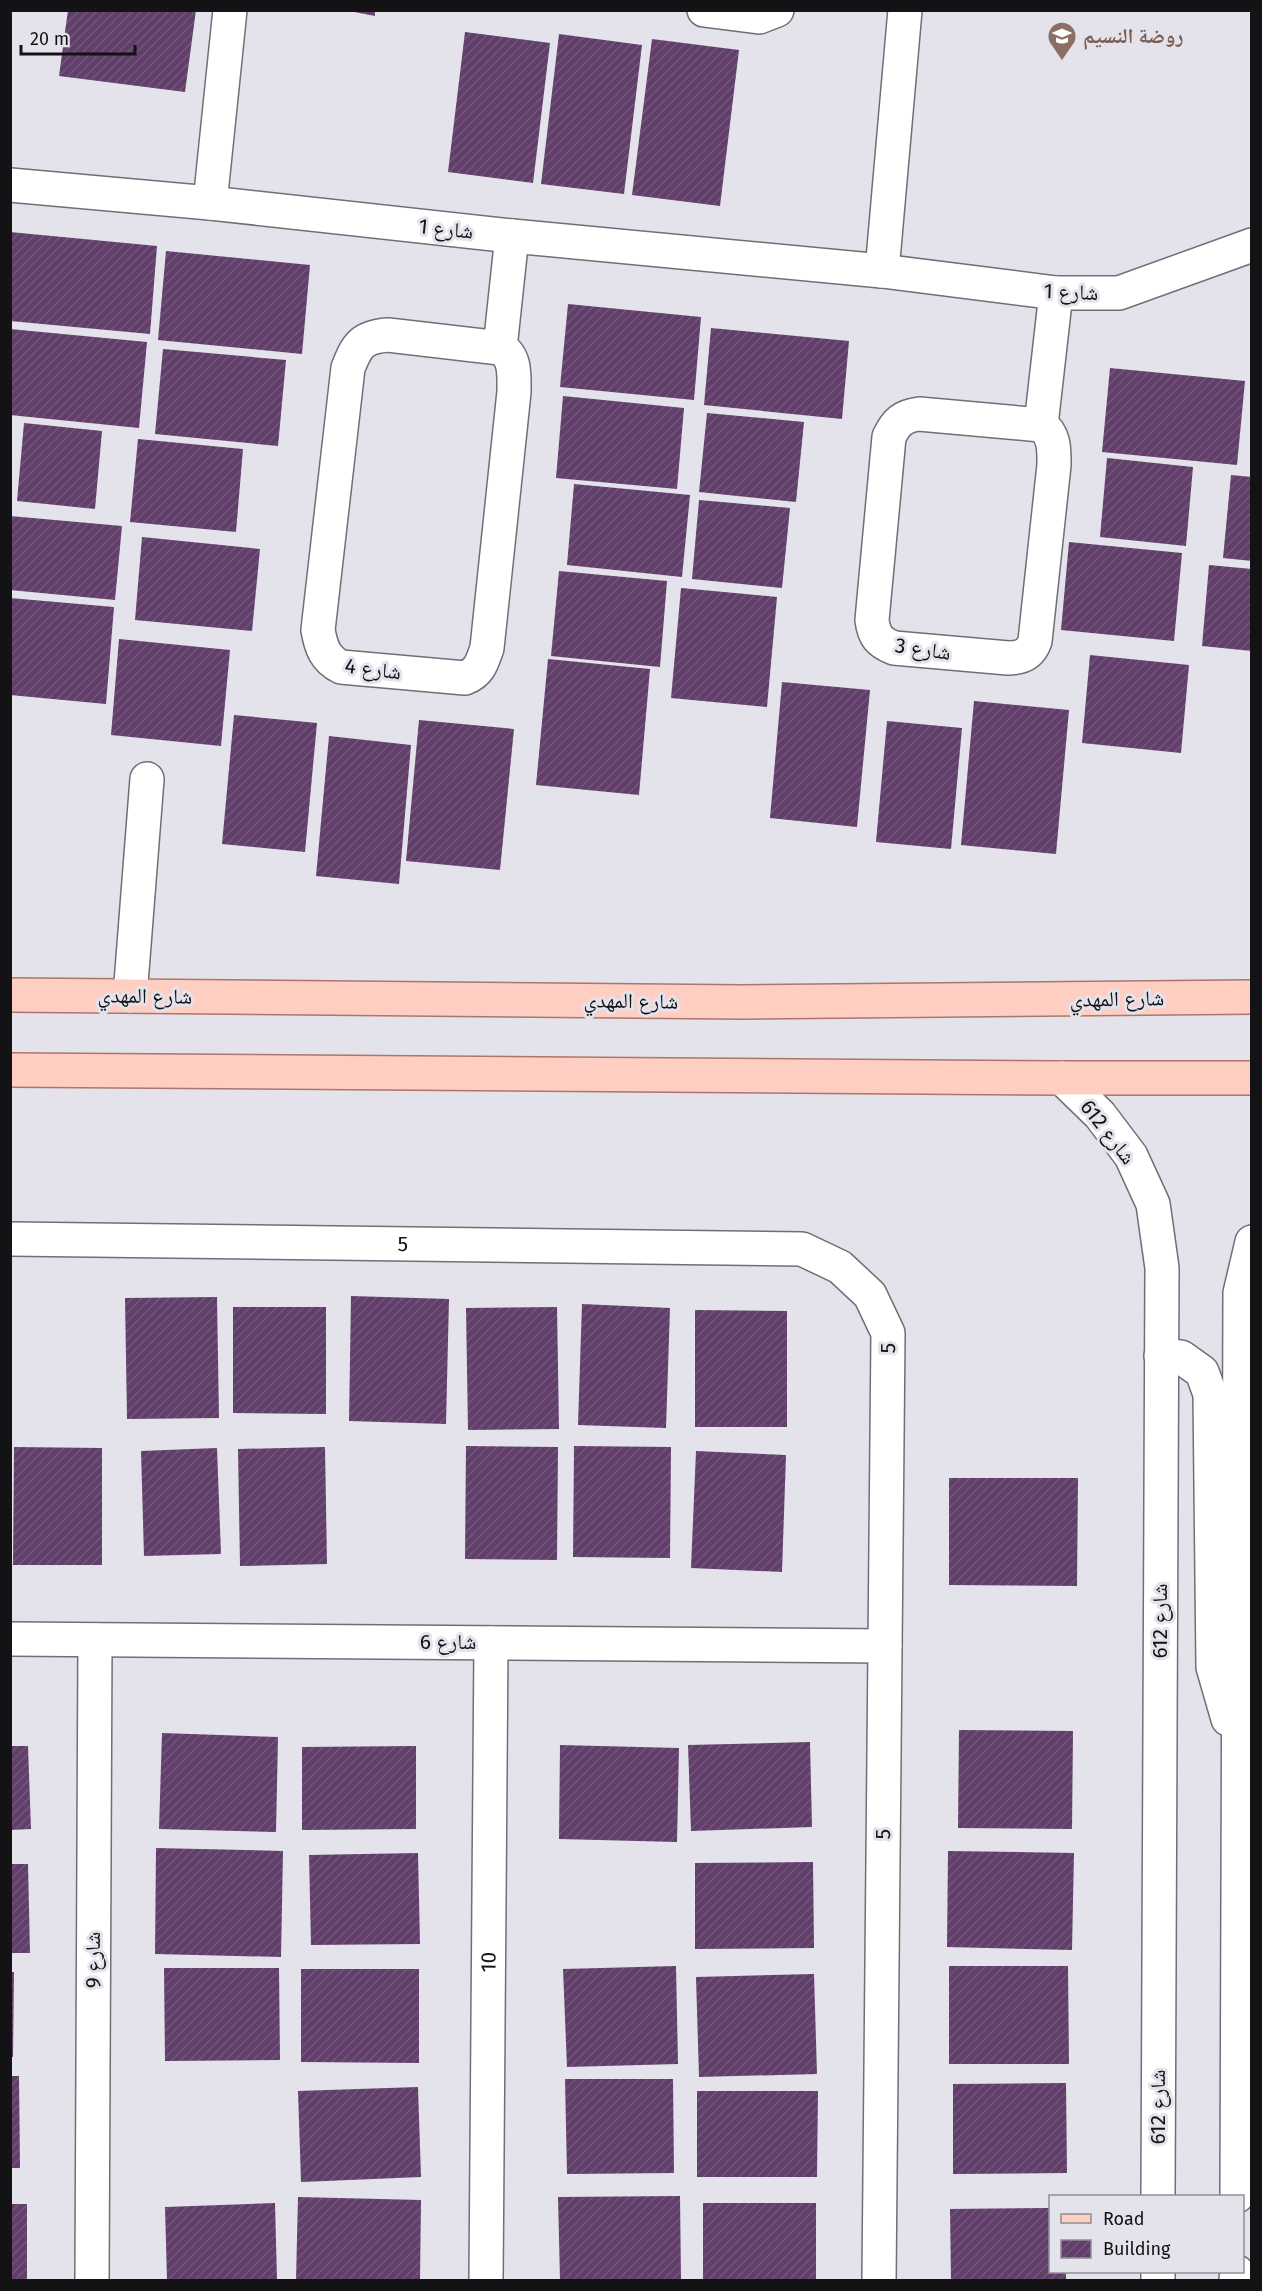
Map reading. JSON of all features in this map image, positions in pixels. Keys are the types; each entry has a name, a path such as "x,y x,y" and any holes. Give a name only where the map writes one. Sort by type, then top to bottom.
{"main road":[{"name":"شارع المهدي","path":"10,995 742,1002 1251,997"},
{"path":"10,1070 1251,1078"}],"street":[{"path":"210,203 230,10"},
{"path":"704,10 759,17 777,10"},
{"path":"882,271 905,10"},
{"name":"شارع 1","path":"10,185 210,203 512,237 882,271 1056,293 1119,293 1251,245"},
{"path":"500,348 512,237"},
{"path":"1041,425 1056,293"},
{"name":"شارع 4","path":"388,335 500,348 505,350 510,357 514,370 514,392 487,648 480,669 465,678 341,667 332,663 325,654 318,630 348,368 355,351 364,340 388,335"},
{"name":"شارع 3","path":"920,414 1041,425 1051,434 1054,465 1035,641 1032,648 1026,655 1019,658 1008,658 894,648 878,640 872,620 889,437 894,426 900,420 920,414"},
{"path":"130,996 147,779"},
{"name":"شارع 612","path":"1062,1078 1100,1115 1131,1156 1153,1204 1162,1268 1158,2195"},
{"name":"5","path":"10,1239 802,1250 840,1267 870,1295 888,1333 879,2280"},
{"path":"1237,2195 1240,1293 1251,1242"},
{"path":"1161,1356 1181,1357 1202,1372 1210,1394 1213,1667 1238,1752"},
{"name":"شارع 6","path":"10,1639 885,1646"},
{"name":"شارع 9","path":"92,2280 95,1640"},
{"name":"10","path":"486,2280 491,1643"}],"building":[{"path":"68,10 196,10 185,92 59,76"},
{"path":"344,10 375,10 375,16"},
{"path":"465,32 550,43 533,183 448,172"},
{"path":"559,34 642,45 624,194 541,184"},
{"path":"652,39 739,50 720,206 632,195"},
{"path":"10,232 157,246 150,334 10,321"},
{"path":"166,251 310,265 302,354 158,340"},
{"path":"568,304 701,317 694,400 560,387"},
{"path":"711,328 849,341 842,419 704,405"},
{"path":"10,329 147,342 139,428 10,415"},
{"path":"163,349 286,360 278,446 155,434"},
{"path":"1110,368 1245,381 1237,465 1102,452"},
{"path":"563,396 684,408 677,489 556,478"},
{"path":"707,413 804,422 796,502 699,492"},
{"path":"24,423 102,431 95,509 17,501"},
{"path":"138,439 243,449 236,532 130,522"},
{"path":"1107,458 1193,467 1186,546 1100,537"},
{"path":"1231,475 1252,477 1252,561 1223,558"},
{"path":"574,484 690,495 682,577 567,565"},
{"path":"699,500 790,508 782,588 692,579"},
{"path":"10,516 122,526 115,600 10,590"},
{"path":"142,537 260,549 252,631 135,620"},
{"path":"1069,542 1182,553 1174,641 1061,630"},
{"path":"1209,565 1252,569 1252,651 1202,646"},
{"path":"559,571 667,581 660,667 551,656"},
{"path":"681,588 777,597 767,707 671,698"},
{"path":"10,598 114,607 106,704 10,695"},
{"path":"119,639 230,650 221,746 111,735"},
{"path":"1090,655 1189,665 1181,753 1082,743"},
{"path":"548,659 650,669 639,795 536,785"},
{"path":"782,682 870,690 857,827 770,818"},
{"path":"974,701 1069,710 1056,854 961,845"},
{"path":"234,715 317,723 305,852 222,844"},
{"path":"419,720 514,729 500,870 406,861"},
{"path":"887,721 962,728 951,849 876,842"},
{"path":"329,736 411,745 399,884 316,876"},
{"path":"351,1296 449,1299 446,1424 349,1421"},
{"path":"217,1297 219,1418 127,1419 125,1298"},
{"path":"582,1304 670,1308 666,1428 578,1425"},
{"path":"233,1307 326,1307 326,1414 233,1413"},
{"path":"557,1307 559,1429 468,1430 466,1308"},
{"path":"695,1310 787,1311 787,1427 695,1427"},
{"path":"466,1446 558,1447 557,1560 465,1559"},
{"path":"574,1446 671,1447 670,1558 573,1557"},
{"path":"14,1447 102,1448 102,1565 13,1565"},
{"path":"325,1447 327,1564 240,1566 238,1449"},
{"path":"217,1448 221,1554 144,1556 141,1451"},
{"path":"696,1451 786,1455 782,1572 691,1568"},
{"path":"949,1478 1078,1478 1077,1586 949,1585"},
{"path":"959,1730 1073,1731 1072,1829 958,1828"},
{"path":"162,1733 278,1737 276,1832 159,1829"},
{"path":"810,1742 812,1827 691,1831 688,1745"},
{"path":"560,1745 679,1748 677,1842 559,1839"},
{"path":"10,1746 28,1746 31,1829 10,1830"},
{"path":"416,1746 416,1829 302,1830 302,1747"},
{"path":"156,1848 283,1851 281,1957 155,1954"},
{"path":"948,1851 1074,1853 1072,1950 947,1947"},
{"path":"418,1853 420,1944 311,1945 309,1855"},
{"path":"813,1862 814,1948 695,1949 695,1863"},
{"path":"10,1864 28,1864 30,1953 10,1953"},
{"path":"676,1966 678,2064 567,2067 563,1969"},
{"path":"949,1966 1068,1966 1069,2064 949,2064"},
{"path":"164,1968 279,1968 280,2060 165,2061"},
{"path":"301,1969 419,1969 419,2063 301,2062"},
{"path":"10,1972 14,1972 13,2057 10,2057"},
{"path":"814,1974 817,2074 699,2077 696,1977"},
{"path":"10,2076 19,2076 20,2168 10,2168"},
{"path":"565,2079 673,2079 674,2173 567,2174"},
{"path":"1066,2083 1067,2173 953,2174 953,2084"},
{"path":"418,2087 421,2177 301,2182 298,2091"},
{"path":"697,2091 818,2091 817,2177 697,2177"},
{"path":"680,2196 681,2280 560,2280 558,2197"},
{"path":"298,2197 421,2200 420,2280 296,2280"},
{"path":"275,2203 277,2280 167,2280 165,2207"},
{"path":"703,2203 816,2203 816,2280 703,2280"},
{"path":"10,2204 27,2204 27,2280 10,2280"},
{"path":"1049,2208 1049,2273 1066,2273 1066,2280 951,2280 950,2209"}],"place":[{"name":"روضة النسيم","path":"1062,62"}]}
